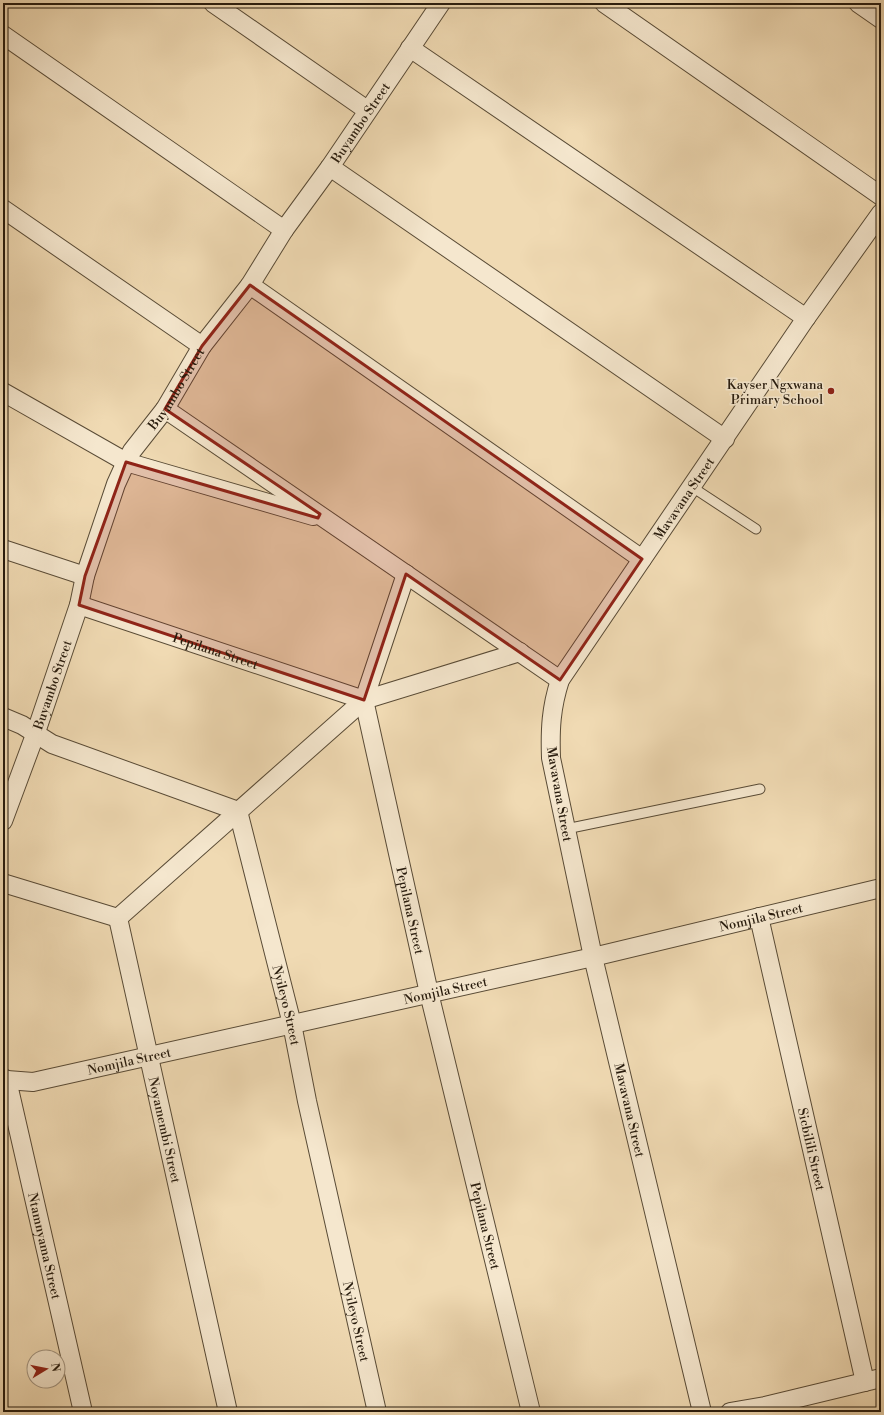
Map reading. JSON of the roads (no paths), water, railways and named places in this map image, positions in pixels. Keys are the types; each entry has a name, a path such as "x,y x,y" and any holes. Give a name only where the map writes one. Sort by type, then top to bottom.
{"street":[{"path":"214,3 367,110"},
{"name":"Buyambo Street","path":"3,821 36,735 79,605 85,576 116,484 132,450 165,408 202,346 250,285 284,230 330,167 367,110 441,3"},
{"path":"604,3 881,196"},
{"path":"858,3 881,19"},
{"path":"3,35 284,230"},
{"path":"410,48 806,318"},
{"path":"330,167 725,439"},
{"path":"3,209 202,346"},
{"name":"Mavavana Street","path":"702,1412 593,957 551,758 550,731 554,700 560,680 806,318 879,220"},
{"path":"250,285 642,559"},
{"path":"3,392 126,462 329,521"},
{"path":"165,408 560,680"},
{"path":"3,549 85,576"},
{"path":"364,700 406,574"},
{"name":"Pepilana Street","path":"79,605 364,700 429,993 531,1412"},
{"path":"3,883 118,918 364,700 520,652"},
{"path":"3,717 22,725 52,744 238,811"},
{"name":"Nyileyo Street","path":"238,811 292,1024 310,1116 377,1412"},
{"name":"Nomjila Street","path":"5,1079 33,1082 593,957 881,888"},
{"name":"Sicbilili Street","path":"758,917 873,1380"},
{"name":"Noyamembi Street","path":"118,918 228,1412"},
{"name":"Ntamnyama Street","path":"5,1079 83,1412"},
{"path":"730,1412 766,1409 873,1380"}],"lane":[{"path":"692,487 756,528"},
{"path":"566,829 760,789"}],"place":[{"name":"Kayser Ngxwana Primary School","path":"831,391"}]}
